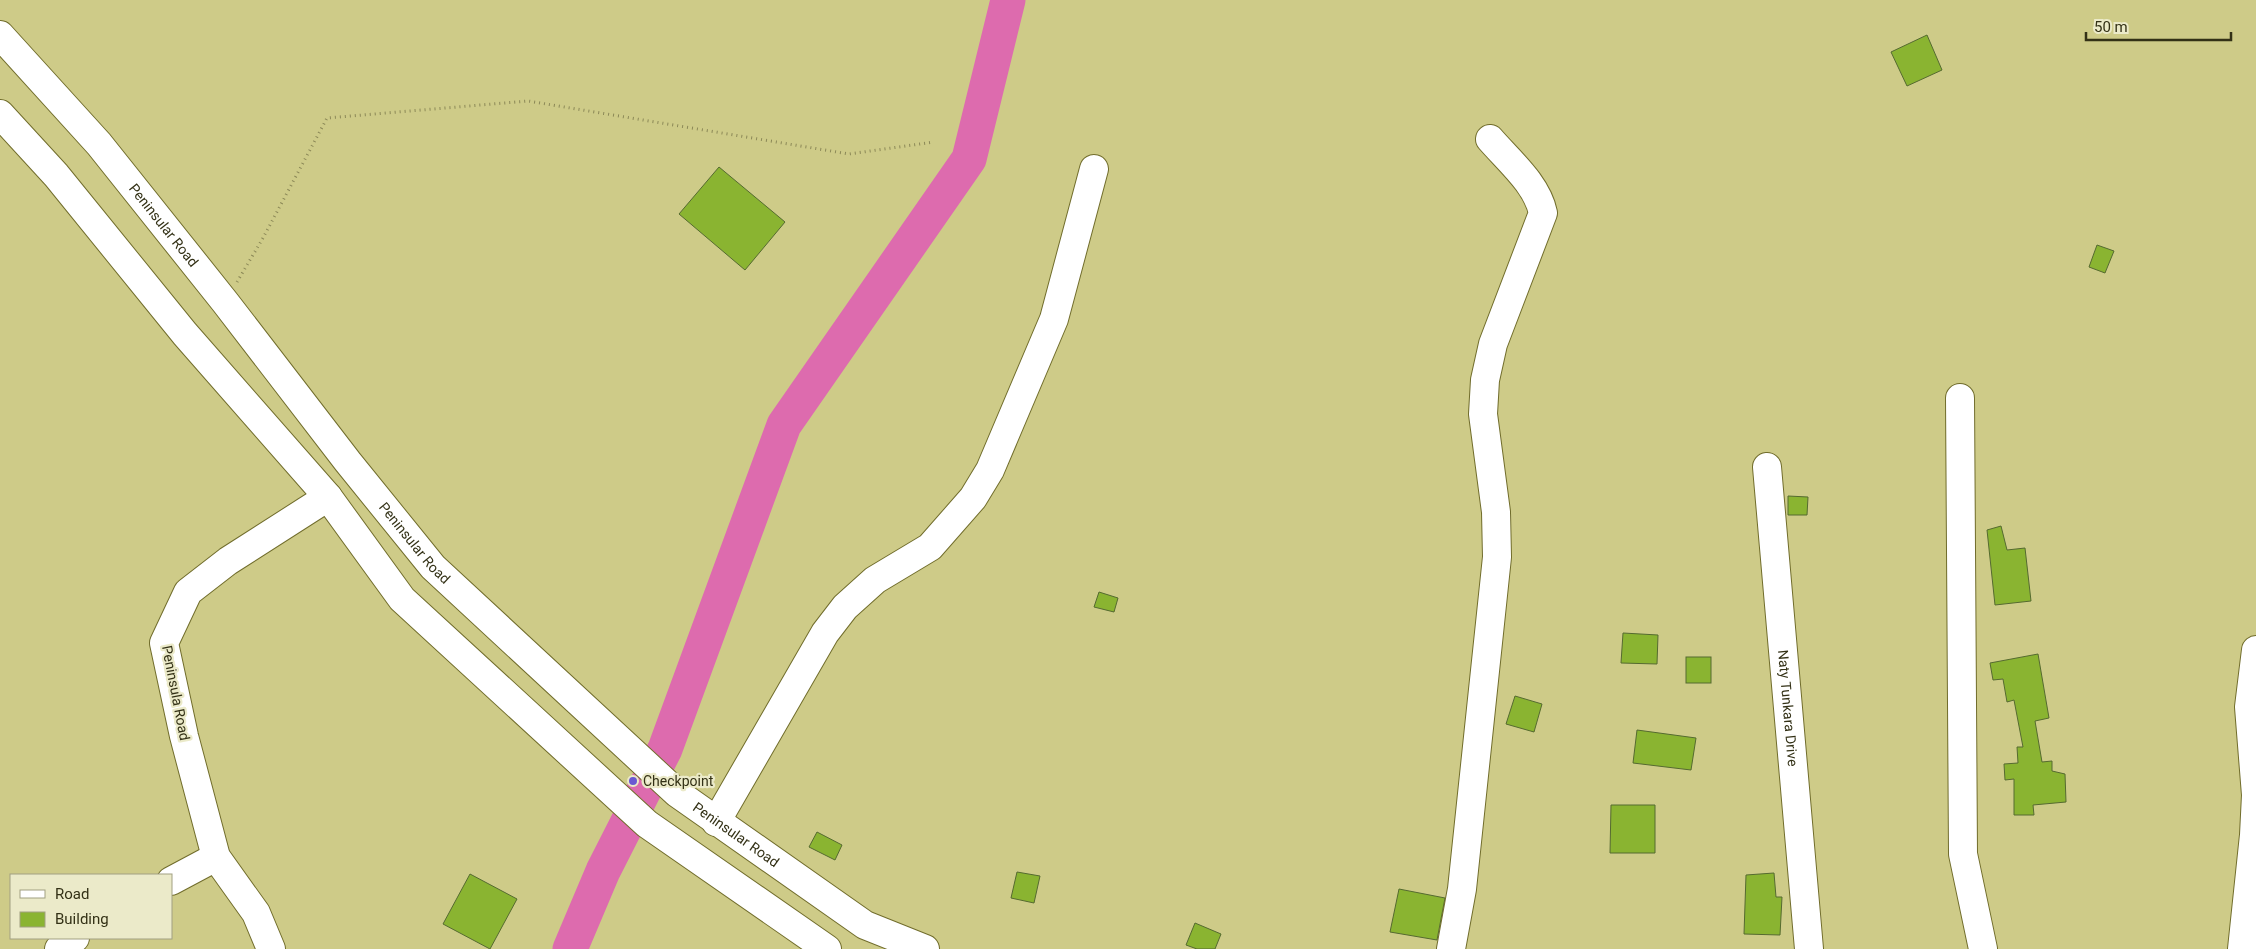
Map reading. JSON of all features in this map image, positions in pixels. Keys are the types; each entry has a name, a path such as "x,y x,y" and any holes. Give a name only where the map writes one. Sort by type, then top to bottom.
{"street":[{"name":"Peninsular Road","path":"0,35 99,144 225,302 348,462 433,567 677,794 865,925 925,949"},
{"path":"0,114 56,175 185,334 328,497 402,599 646,824 827,949"},
{"path":"1451,949 1462,889 1497,557 1496,512 1483,414 1485,380 1493,344 1543,213 1541,202 1534,190 1490,139"},
{"path":"716,822 825,633 845,608 875,580 930,547 973,498 990,470 1054,320 1094,169"},
{"path":"1960,398 1963,854 1983,949"},
{"name":"Naty Tunkara Drive","path":"1767,467 1809,949"},
{"name":"Peninsula Road","path":"271,949 256,913 216,857 184,736 164,643 188,592 228,561 328,497"},
{"path":"2242,949 2256,795 2248,707 2256,650"},
{"path":"172,880 216,857"},
{"path":"59,949 74,939"}],"path":[{"path":"225,302 263,238 327,118 528,101 849,154 934,142"}],"building":[{"path":"1927,35 1942,70 1907,86 1891,52"},
{"path":"719,167 785,222 745,270 679,214"},
{"path":"2097,245 2114,251 2105,273 2089,267"},
{"path":"1788,496 1808,497 1807,515 1788,515"},
{"path":"2001,526 2007,550 2025,548 2031,601 1995,605 1987,530"},
{"path":"1099,592 1118,598 1114,612 1094,607"},
{"path":"1623,633 1658,635 1657,664 1621,663"},
{"path":"2038,654 2049,718 2035,721 2042,762 2052,761 2052,771 2065,774 2066,802 2033,805 2034,815 2014,815 2014,779 2005,780 2004,764 2018,763 2017,747 2023,747 2014,700 2007,702 2003,679 1993,680 1990,663"},
{"path":"1686,657 1711,657 1711,683 1686,683"},
{"path":"1515,696 1542,704 1534,732 1506,724"},
{"path":"1637,730 1696,738 1691,770 1633,763"},
{"path":"1611,805 1655,805 1655,853 1610,853"},
{"path":"817,832 842,845 835,860 809,847"},
{"path":"1017,872 1040,876 1034,903 1011,898"},
{"path":"1774,873 1776,897 1782,897 1780,935 1744,934 1746,875"},
{"path":"470,874 517,899 490,949 443,924"},
{"path":"1399,889 1445,898 1437,940 1390,932"},
{"path":"1195,923 1221,934 1215,949 1197,949 1186,945"}],"waterway":[{"path":"570,949 603,871 665,749 784,425 969,159 1008,0"}],"place":[{"name":"Checkpoint","path":"633,781"}]}
